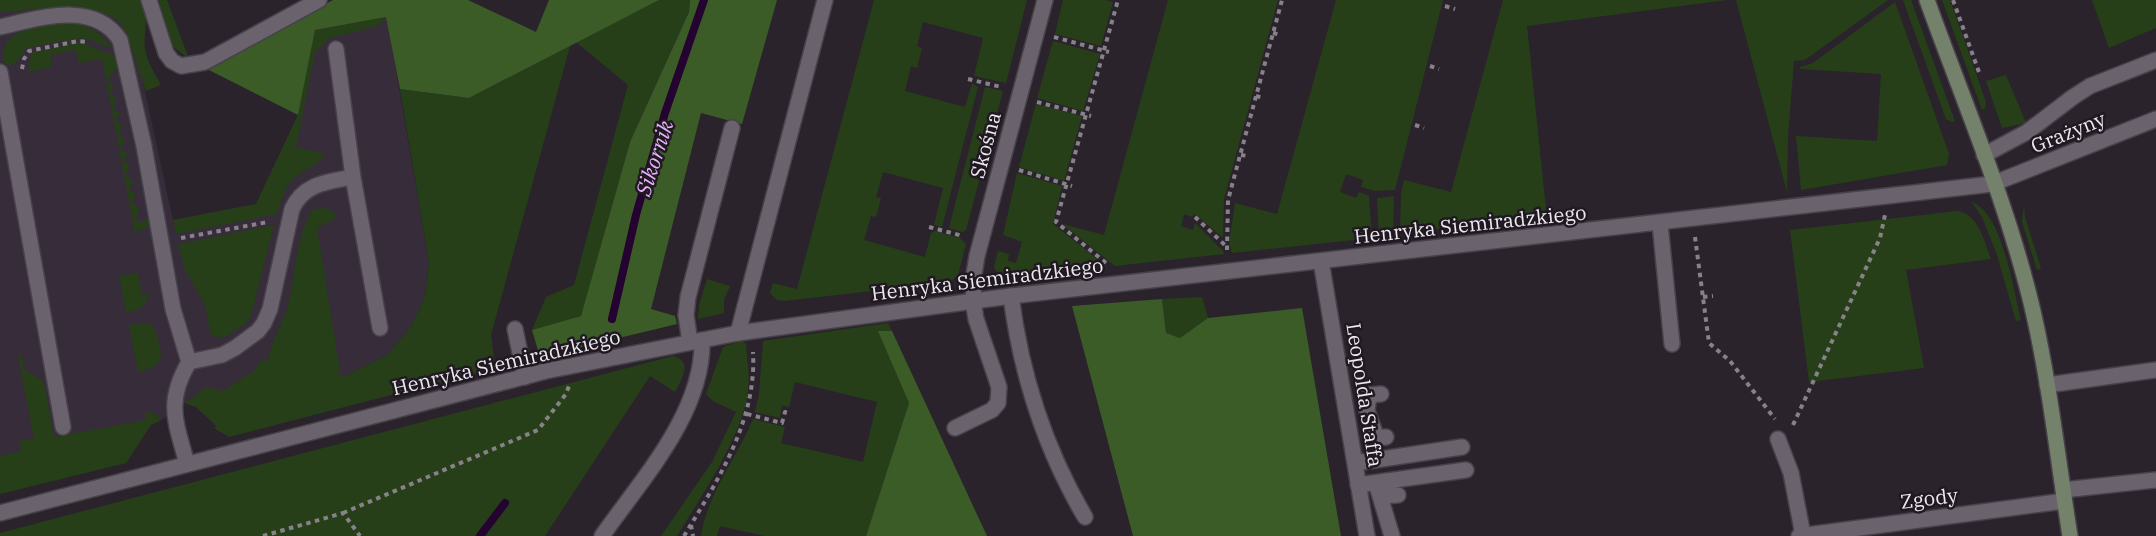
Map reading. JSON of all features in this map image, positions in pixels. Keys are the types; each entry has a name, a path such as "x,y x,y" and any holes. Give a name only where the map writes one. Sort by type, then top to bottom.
{"street":[{"path":"149,0 166,52 172,61 181,66 205,62 319,0"},
{"path":"745,331 825,0"},
{"name":"Skośna","path":"955,428 992,410 998,403 999,387 976,319 973,301 974,274 1044,0"},
{"path":"1927,0 1996,184 2033,312 2047,385 2070,536"},
{"path":"0,27 67,13 90,16 105,22 120,40 144,146 173,309 189,363"},
{"path":"336,49 353,177 380,328"},
{"path":"1984,155 2027,132 2090,86 2156,60"},
{"path":"0,72 63,427"},
{"name":"Grażyny","path":"1996,184 2156,119"},
{"path":"602,536 676,432 698,380 702,357 686,315 688,297 732,128"},
{"path":"187,464 174,411 178,380 189,363 222,355 253,335 264,323 270,309 289,222 297,198 316,185 353,177"},
{"name":"Henryka Siemiradzkiego","path":"0,513 525,377 745,331 1011,296 1996,184"},
{"path":"1660,224 1672,344"},
{"name":"Leopolda Staffa","path":"1322,261 1367,536"},
{"path":"1011,296 1020,353 1039,415 1065,482 1085,517"},
{"path":"515,329 525,377"},
{"path":"2047,385 2156,370"},
{"path":"1348,414 1378,422 1369,395 1381,394"},
{"path":"1780,433 1808,535"},
{"path":"1355,463 1462,447"},
{"path":"1358,485 1388,499 1466,470"},
{"name":"Zgody","path":"1808,535 2156,480"},
{"path":"1388,499 1395,531"}],"path":[{"path":"1112,269 1056,222 1103,51 1120,0"},
{"path":"1229,257 1226,246 1228,200 1282,0"},
{"path":"1953,0 1983,84"},
{"path":"1446,6 1455,9"},
{"path":"1273,33 1281,35"},
{"path":"1051,36 1109,52"},
{"path":"22,69 29,51 78,41 124,55"},
{"path":"1430,66 1439,69"},
{"path":"968,79 991,84"},
{"path":"1256,96 1264,98"},
{"path":"1033,100 1091,116"},
{"path":"1415,125 1424,128"},
{"path":"1240,154 1248,156"},
{"path":"1015,169 1072,186"},
{"path":"1793,426 1880,238 1885,215"},
{"path":"1195,217 1226,246"},
{"path":"161,242 275,220 289,222"},
{"path":"929,227 966,237"},
{"path":"1695,237 1709,343 1730,361 1749,383 1780,433"},
{"path":"1703,297 1713,296"},
{"path":"684,536 727,461 747,414 754,372 745,331"},
{"path":"263,536 343,513 538,430 566,394 576,365"},
{"path":"747,414 783,423 785,412 788,413"},
{"path":"343,513 360,536"},
{"path":"691,525 693,536"}],"shaded area":[{"path":"0,0 125,0 173,220 256,204 298,115 315,30 387,17 429,263 425,297 410,328 387,355 278,410 217,427 196,407 185,403 147,427 0,479"}],"green space":[{"path":"0,0 144,0 145,49 149,63 161,85 146,91 122,25 113,17 101,12 70,7 0,12"},
{"path":"159,0 167,0 189,59 171,45"},
{"path":"333,0 468,0 536,32 549,0 659,0 469,98 400,89 386,17 315,30 298,115 205,68"},
{"path":"659,0 690,0 689,12 630,142 581,316 532,330 546,297 574,285 628,85 576,42"},
{"path":"690,0 777,0 742,124 701,113 651,309 675,316 677,324 540,357 532,330 581,316 630,142 689,12"},
{"path":"874,0 1027,0 1006,83 974,76 983,38 923,22 917,46 922,48 917,68 911,66 905,91 965,107 972,83 978,87 942,227 934,225 943,188 883,172 876,197 881,198 876,217 871,216 864,240 925,257 931,233 935,231 960,238 966,244 958,275 950,282 777,300 770,293 773,283 797,289"},
{"path":"1063,0 1113,2 1101,46 1055,34"},
{"path":"1168,0 1278,0 1224,199 1223,238 1195,214 1192,217 1184,214 1181,226 1193,230 1195,223 1224,254 1115,266 1062,224 1104,235"},
{"path":"1336,0 1443,0 1395,190 1374,191 1361,187 1363,180 1346,174 1340,192 1356,198 1359,192 1369,196 1372,238 1232,253 1229,243 1235,203 1277,214"},
{"path":"1503,0 1727,0 1527,26 1547,219 1400,232 1401,194 1404,180 1451,192"},
{"path":"1736,0 1888,0 1805,60 1794,61 1788,137 1787,192"},
{"path":"1903,0 1911,0 1955,121 1946,119"},
{"path":"1942,0 1950,0 1986,102 1985,109 1982,110"},
{"path":"2092,0 2156,0 2156,28 2109,48"},
{"path":"1895,2 1949,154 1947,165 1801,190 1796,136 1877,141 1881,74 1800,69 1800,67 1813,63"},
{"path":"387,17 377,26 330,38 315,52 296,147 325,154 316,164 290,183 277,214 176,234 173,220 256,204 298,115 315,30"},
{"path":"65,23 80,25 92,30 103,37 113,49 80,38 26,48 17,62 12,65 5,64 4,50 7,42 13,36 29,29"},
{"path":"1053,41 1100,54 1083,111 1037,98"},
{"path":"81,42 117,57 120,64 107,81 114,85 110,94 117,99 112,108 120,113 115,121 123,126 118,135 125,140 120,149 128,153 123,161 130,165 125,175 133,181 129,189 136,194 131,203 140,208 135,219 142,223 151,214 148,226 135,233 102,59 79,63 76,50 50,55 52,67 28,72 31,53"},
{"path":"570,46 491,335 495,368 229,437 214,428 217,426 196,407 185,403 207,387 223,391 255,370 261,360 268,361 271,347 287,309 302,233 312,210 324,208 331,210 337,217 317,228 341,378 387,355 410,328 425,297 429,263 400,89 469,98"},
{"path":"2006,75 2026,123 2002,128 1986,81"},
{"path":"985,87 1003,91 966,230 963,232 949,228"},
{"path":"1036,104 1082,116 1064,181 1019,167"},
{"path":"1017,173 1062,186 1053,224 1107,267 1005,276 996,271 994,266 998,251 1009,254 1008,261 1016,263 1022,242 1003,235"},
{"path":"1394,196 1393,236 1379,237 1377,198"},
{"path":"1972,202 1983,209 1992,221 1999,237 2021,320 2016,321 1997,255 1982,217"},
{"path":"2024,204 2025,217 2041,268 2037,270 2022,222"},
{"path":"1958,211 1965,213 1976,223 1991,259 1906,270 1924,368 1809,382 1790,230"},
{"path":"274,225 251,315 246,323 224,338 213,336 210,332 205,305 185,270 178,244"},
{"path":"138,273 142,295 149,294 148,298 141,307 126,313 119,276"},
{"path":"707,279 730,286 724,300 724,313 698,319 699,305"},
{"path":"1202,297 1208,318 1180,338 1166,333 1162,299"},
{"path":"1162,299 1166,333 1180,338 1208,318 1302,308 1341,536 1133,536 1072,306"},
{"path":"141,323 153,325 161,356 152,367 138,372 129,325"},
{"path":"888,323 892,331 879,331 909,403 866,536 764,536 720,526 717,536 701,536 709,505 753,419 785,427 781,443 863,462 877,402 795,382 789,407 782,405 780,418 755,412 759,394 763,341"},
{"path":"878,331 892,331 987,536 866,536 909,403"},
{"path":"742,341 746,344 749,384 745,407 738,426 720,465 677,536 661,536 712,462 736,412 713,401 706,394 723,347"},
{"path":"22,355 24,369 44,382 54,437 146,420 145,413 152,412 161,420 151,425 126,463 0,494 0,456 21,451 20,441 34,438 18,356"},
{"path":"673,356 679,358 684,366 683,377 675,392 650,376 545,536 0,536 0,533"}],"waterway":[{"name":"Sikornik","path":"612,319 636,215 665,113 704,0"},
{"path":"480,536 505,503"}]}
